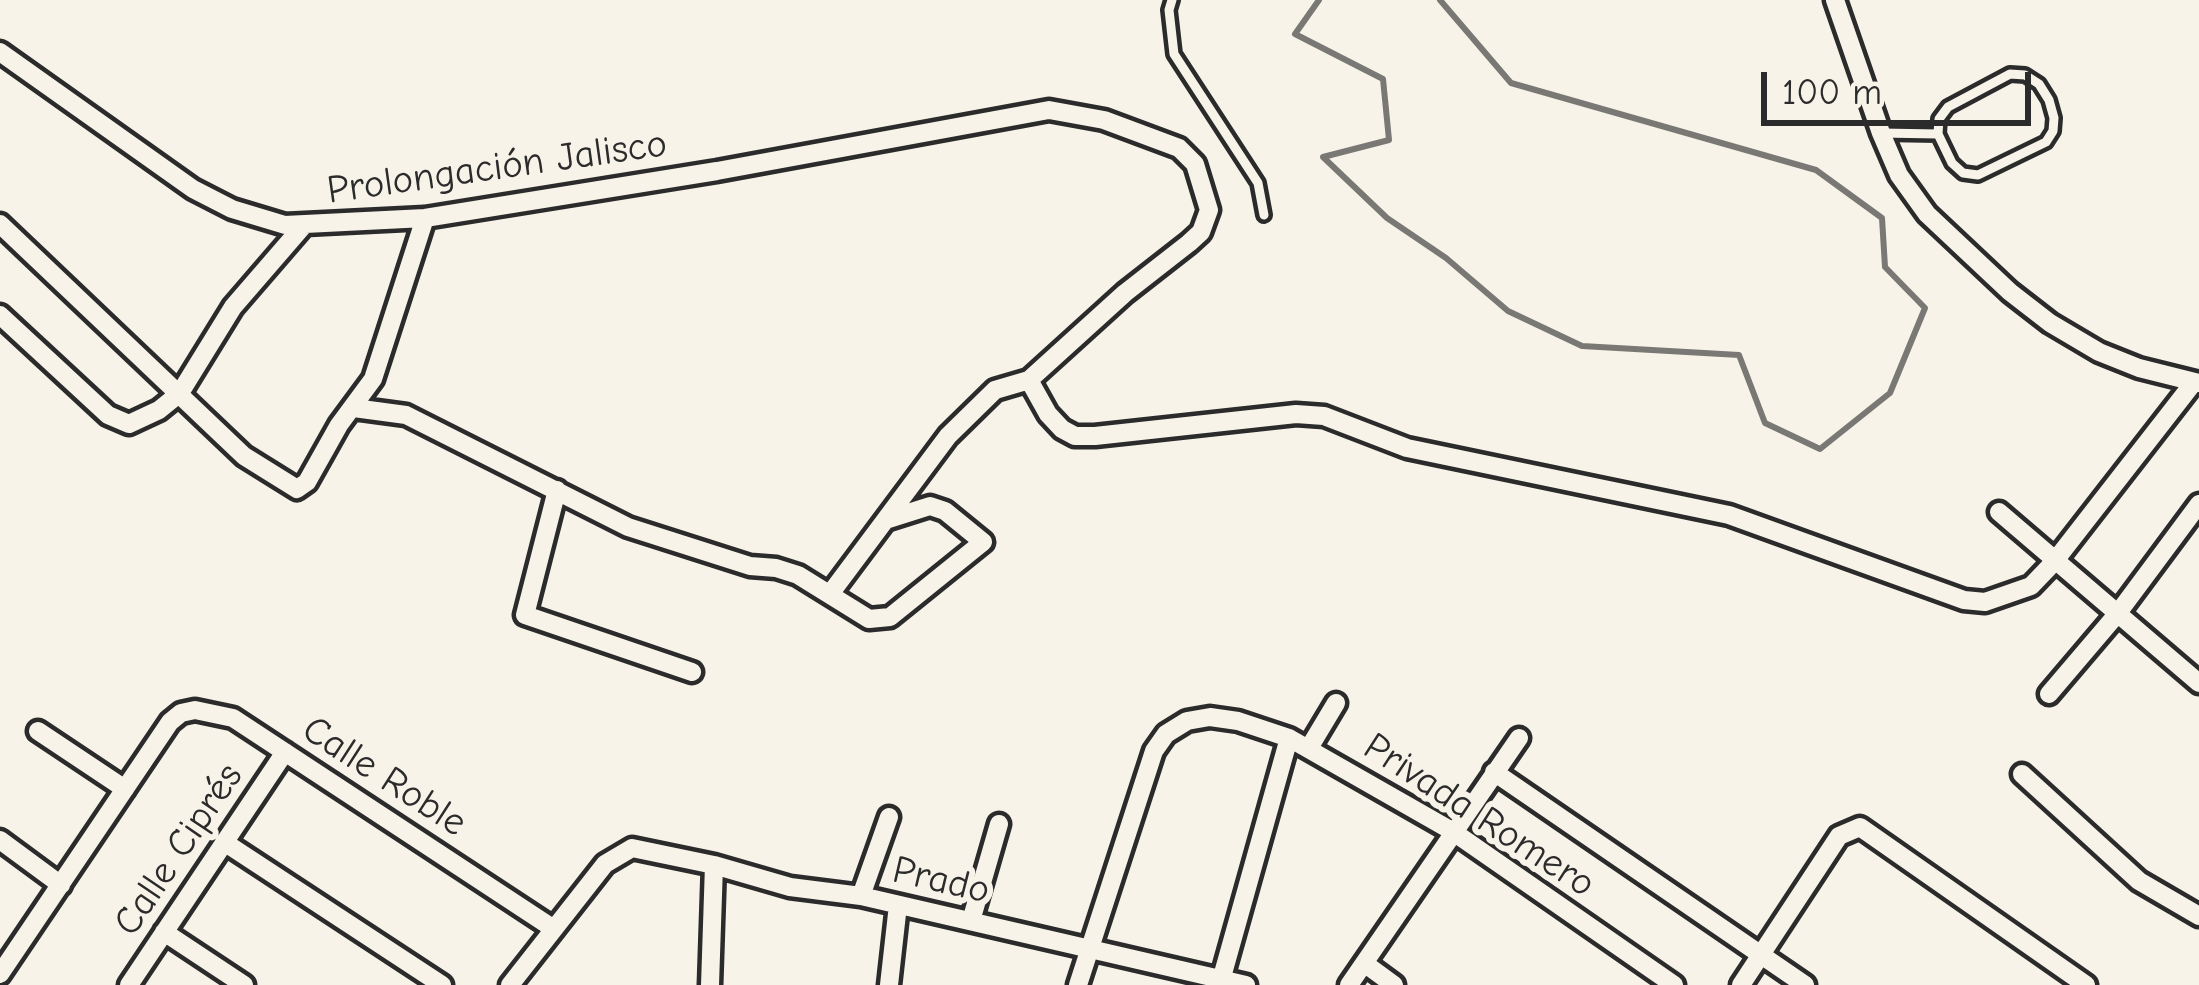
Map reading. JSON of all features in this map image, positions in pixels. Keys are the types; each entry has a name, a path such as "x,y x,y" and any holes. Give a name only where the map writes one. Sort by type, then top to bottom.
{"street":[{"path":"830,593 948,436 995,390 1029,380 1048,414 1076,436 1296,414 1324,416 1407,448 1729,515 1964,600 1985,602 2031,586 2196,382 2099,352 2010,292 1927,214 1899,175 1835,0"},
{"name":"Prolongación Jalisco","path":"0,52 193,189 262,221 303,226 425,218 1049,110 1104,120 1179,148 1195,164 1209,210 1201,232 1029,380"},
{"path":"0,224 244,456 297,489 307,482 339,425 373,379 425,218"},
{"path":"0,315 117,422 141,420 180,393 233,307 303,226"},
{"path":"373,379 406,415"},
{"path":"354,408 406,415 628,527 750,566 776,568 830,593 869,619 890,617 983,542 945,511 930,506 889,519"},
{"path":"557,490 525,614 692,672"},
{"path":"2049,694 2198,508"},
{"path":"2000,512 2199,683"},
{"path":"1309,748 1336,703"},
{"name":"Calle Roble","path":"125,789 170,722 181,713 215,712 233,718 554,929"},
{"name":"Privada Romero","path":"1089,949 1154,751 1166,734 1186,721 1210,717 1238,721 1309,748 1452,831 1674,985"},
{"path":"0,974 125,789 38,731"},
{"path":"1222,977 1289,738"},
{"path":"1349,985 1520,738"},
{"name":"Calle Ciprés","path":"128,985 285,752"},
{"path":"1494,772 1804,985"},
{"path":"2022,774 2139,881 2199,916"},
{"path":"860,896 889,818"},
{"path":"971,921 999,824"},
{"path":"1741,985 1839,836 1852,827 1869,831 2086,985"},
{"path":"0,840 61,885"},
{"path":"224,842 442,985"},
{"name":"Prado","path":"554,929 605,864 620,851 644,848 790,887 860,896 1246,985"},
{"path":"710,985 714,865"},
{"path":"889,985 898,905"},
{"path":"510,985 554,929"},
{"path":"164,932 244,985"},
{"path":"1078,985 1089,949"},
{"path":"1364,963 1394,985"}],"lane":[{"path":"1172,0 1174,54 1258,183 1264,215"},
{"path":"2010,74 2025,75 2039,84 2054,118 2046,142 1978,175 1952,163 1938,134 1939,119 1948,107 2010,74"},
{"path":"1881,133 1938,134"}],"waterway":[{"path":"1319,0 1295,34 1383,79 1389,140 1323,157 1387,218 1446,258 1508,311 1582,346 1739,355 1765,423 1820,449 1890,393 1925,308 1885,267 1882,218 1816,170 1511,83 1440,0"}]}
